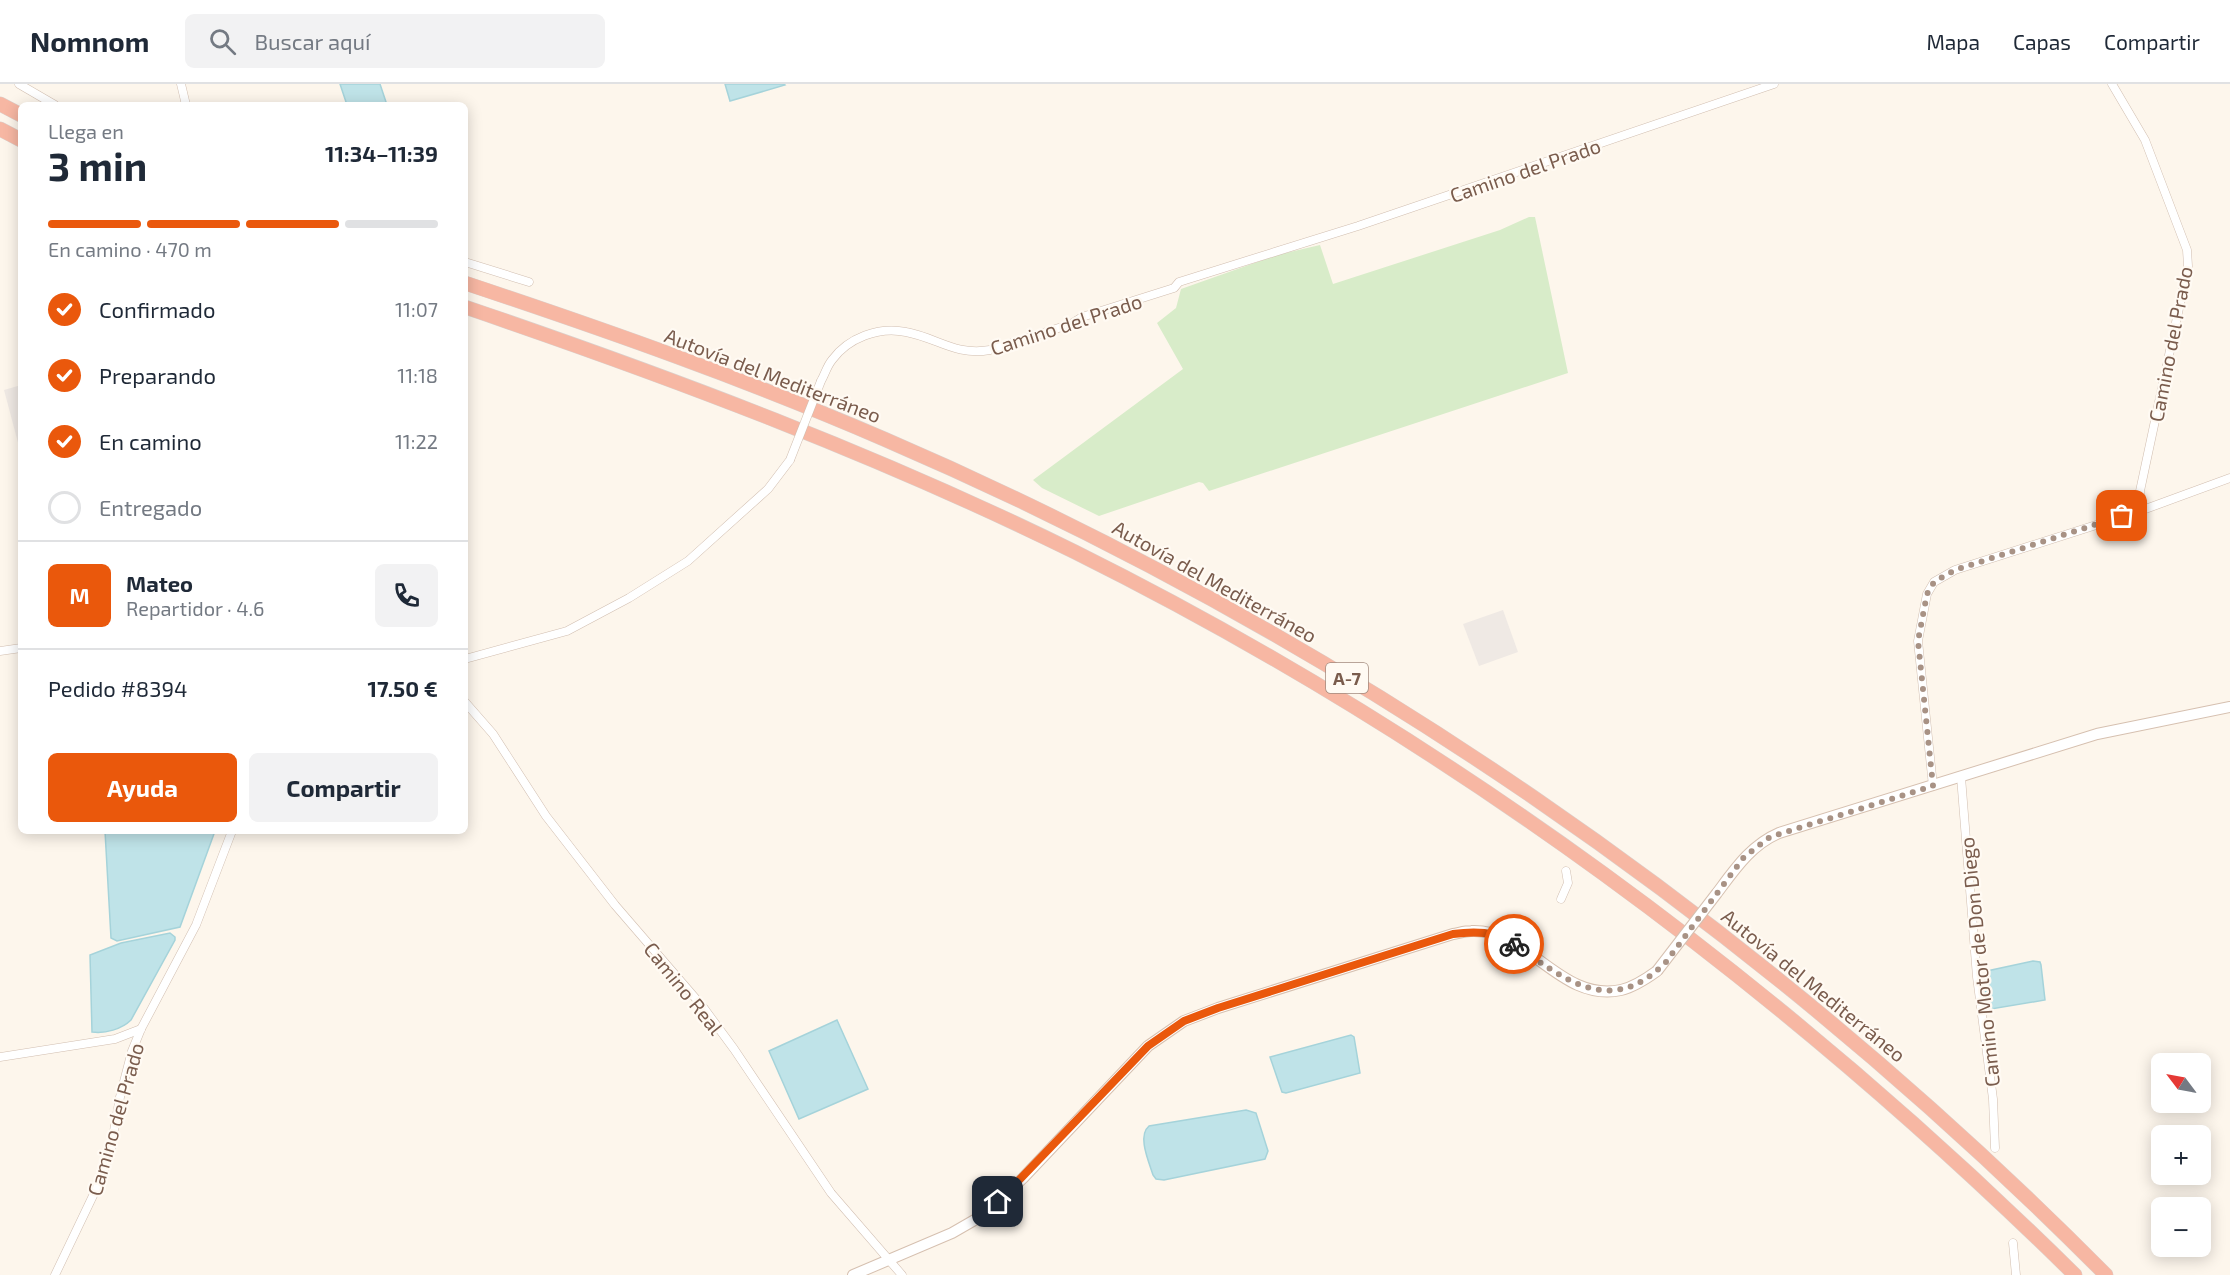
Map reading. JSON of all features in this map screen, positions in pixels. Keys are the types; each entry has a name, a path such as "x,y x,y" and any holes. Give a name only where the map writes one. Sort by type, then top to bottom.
{"highway":[{"path":"0,104 18,113"},
{"path":"0,129 18,138"},
{"name":"Autovía del Mediterráneo","path":"468,284 735,379 887,441 1055,518 1131,556 1324,664 1530,795 1721,934 1818,1012 1965,1138 2106,1275"},
{"name":"Autovía del Mediterráneo","path":"468,308 640,367 754,410 941,490 1077,553 1236,639 1358,710 1525,818 1704,948 1896,1106 2009,1210 2075,1275"}],"main road":[{"path":"853,1275 952,1233 985,1214 1023,1178 1148,1046 1184,1021 1218,1008 1453,934 1472,931 1509,941 1566,980 1582,987 1604,991 1620,990 1637,984 1657,971 1744,857 1770,837 2097,734 2230,707"}],"street":[{"path":"20,84 50,102"},
{"path":"182,84 185,102"},
{"name":"Camino del Prado","path":"468,658 567,631 611,609 688,561 768,489 790,460 831,361 857,339 873,333 906,332 959,351 990,350 1071,324 1082,317 1174,288 1179,282 1358,226 1774,84"},
{"name":"Camino del Prado","path":"2112,84 2145,140 2187,250 2188,266 2140,491 2140,511"},
{"path":"468,263 529,282"},
{"path":"1933,786 1918,641 1927,594 1934,582 1955,570 2140,511 2230,478"},
{"path":"0,651 18,648"},
{"name":"Camino Real","path":"468,705 493,734 546,816 615,905 703,1007 831,1193 902,1275"},
{"name":"Camino Motor de Don Diego","path":"1961,777 1977,977 1993,1099 1995,1148"},
{"name":"Camino del Prado","path":"55,1275 101,1179 111,1148 120,1097 132,1052 141,1029 196,925 231,834"},
{"path":"1561,898 1568,884 1566,871"},
{"path":"0,1057 115,1039 141,1029"},
{"path":"2013,1243 2016,1275"}],"shaded area":[{"path":"18,386 18,443 4,390"},
{"path":"1503,610 1518,652 1479,666 1463,624"}],"green space":[{"path":"1529,217 1535,217 1568,373 1209,491 1203,483 1199,482 1099,516 1042,488 1033,480 1183,369 1157,323 1176,308 1181,289 1277,255 1320,245 1333,284 1500,230"}],"water":[{"path":"340,84 380,84 386,102 346,102"},
{"path":"725,84 784,84 785,85 730,101"},
{"path":"105,834 214,834 180,927 117,941 111,938"},
{"path":"170,933 175,940 131,1020 113,1030 92,1032 90,955 121,943"},
{"path":"2033,961 2040,962 2041,965 2045,1000 1991,1009 1985,990 1987,971"},
{"path":"837,1020 868,1089 799,1119 769,1051"},
{"path":"1351,1035 1354,1037 1360,1073 1286,1093 1282,1092 1270,1057"},
{"path":"1246,1110 1256,1113 1268,1151 1265,1159 1164,1180 1156,1179 1153,1175 1144,1142 1149,1126"}],"way so far":[{"path":"1514,944 1566,980 1582,987 1604,991 1620,990 1637,984 1666,962 1744,857 1755,847 1779,833 1933,786 1918,641 1927,594 1934,582 1955,570 2122,516"}],"route":[{"path":"998,1202 1148,1046 1184,1021 1323,974 1430,943 1453,934 1472,931 1486,933 1514,944"}]}
